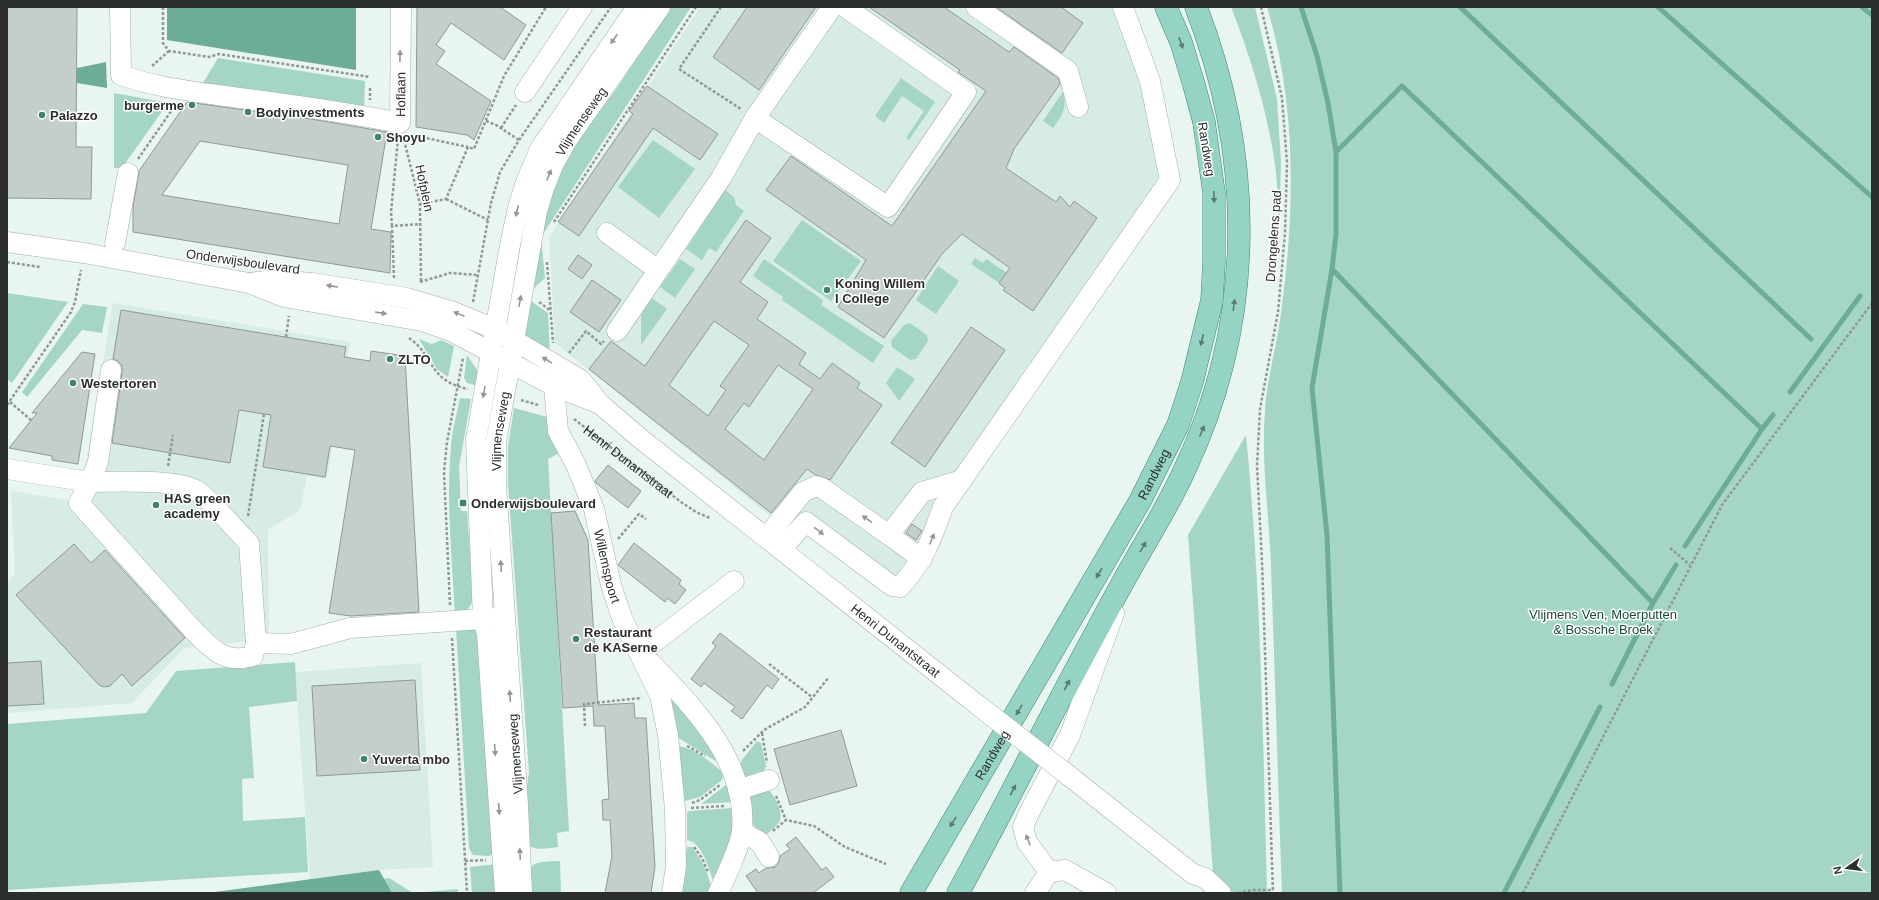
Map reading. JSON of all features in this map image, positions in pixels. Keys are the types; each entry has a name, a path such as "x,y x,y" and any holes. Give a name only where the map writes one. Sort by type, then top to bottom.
{"main road":[{"name":"Randweg","path":"911,893 1140,501 1178,425 1192,382 1212,300 1214,261 1214,193 1204,122 1181,42 1166,7"},
{"name":"Randweg","path":"958,893 1131,567 1173,495 1204,425 1230,339 1240,250 1238,180 1233,138 1219,76 1196,7"}],"street":[{"name":"Hoflaan","path":"120,7 121,75 138,81 194,91 370,117 400,123 401,7"},
{"path":"525,92 582,7"},
{"name":"Vlijmenseweg","path":"505,893 487,634 483,619 476,440 490,353 518,208 532,164 547,137 637,7"},
{"name":"Vlijmenseweg","path":"522,893 518,805 496,485 496,449 503,397 537,211 553,165 582,117 660,7"},
{"path":"617,331 721,178 755,118 832,7"},
{"path":"755,118 888,207 966,92 844,7"},
{"path":"976,7 1068,71 1078,107"},
{"path":"773,544 806,522 892,586 900,587 916,569 922,559 931,541 943,507 1170,180 1150,81 1122,7"},
{"path":"115,243 128,173"},
{"path":"607,234 658,270"},
{"name":"Onderwijsboulevard","path":"7,242 84,253 249,283 284,297 422,321 452,331 490,353"},
{"name":"Onderwijsboulevard","path":"249,283 275,280 312,283 406,298 451,311 495,329"},
{"name":"Henri Dunantstraat","path":"495,329 581,380 600,404 773,544 1193,874 1205,893"},
{"name":"Henri Dunantstraat","path":"490,353 554,386 600,404"},
{"path":"7,469 90,482 166,483 198,491 249,543 256,643 253,656 242,660 226,658 213,650 79,504 90,482 98,462 111,370"},
{"name":"Willemspoort","path":"554,386 558,431 576,465 594,508 611,585 620,612 640,653 667,692 709,729 736,784 742,832 727,875 718,893"},
{"path":"889,535 922,492 962,480"},
{"path":"773,544 803,492 816,486 822,488 922,559"},
{"path":"1049,872 1027,842 1023,826 1028,813 1070,735 1131,567"},
{"path":"640,653 734,581"},
{"path":"256,643 291,644 350,628 505,617"},
{"path":"667,692 668,735 675,809 676,844 676,866 672,893"},
{"path":"736,784 769,780"},
{"path":"742,832 765,849"},
{"path":"1035,893 1049,872 1065,870 1106,893"},
{"name":"Henri Dunantstraat","path":"1193,874 1205,878 1221,893"}],"path":[{"path":"164,7 163,43 169,51 209,58 219,54 370,77"},
{"path":"400,123 407,134 474,149 504,76 546,7"},
{"path":"554,223 696,7"},
{"path":"720,7 679,69 755,118"},
{"name":"Drongelens pad","path":"1261,7 1282,98 1287,163 1285,233 1278,304 1260,409 1257,466 1262,561 1273,891"},
{"path":"161,59 169,51"},
{"path":"501,128 525,92"},
{"path":"128,173 176,104"},
{"path":"486,121 501,128 519,140"},
{"path":"394,284 391,212 400,123"},
{"name":"Hofplein","path":"400,123 420,204 422,224 421,282"},
{"path":"446,199 468,147"},
{"path":"420,204 446,199 488,220"},
{"path":"392,226 422,224"},
{"name":"Onderwijsboulevard","path":"213,257 259,263"},
{"path":"547,258 553,346"},
{"path":"7,404 10,402 71,312 75,302 81,272"},
{"path":"416,283 450,273 478,275"},
{"path":"1523,893 1722,505 1872,303"},
{"path":"286,337 289,315"},
{"path":"566,357 586,332 601,344 617,331"},
{"path":"466,339 457,386 484,392"},
{"name":"Henri Dunantstraat","path":"503,397 557,410 576,420 681,502 696,512 717,520"},
{"path":"10,402 32,420"},
{"path":"248,517 264,414"},
{"path":"166,483 173,435"},
{"path":"602,543 620,539 639,514 646,520"},
{"path":"1670,548 1690,565"},
{"path":"769,664 812,697"},
{"path":"675,809 736,784 749,744 764,730 805,707 829,677"},
{"path":"585,726 584,704 667,692"},
{"path":"668,735 709,759"},
{"path":"675,809 736,784"},
{"path":"765,849 786,820 814,826 845,847 886,864"},
{"path":"676,844 691,844 696,848 708,873"},
{"path":"465,861 467,893"},
{"path":"1238,893 1252,890 1273,891"}],"shaded area":[{"path":"167,7 356,7 356,70 167,40"},
{"name":"Koning Willem I College","path":"700,7 1127,7 1171,192 890,597 778,513 773,518 555,343 549,237"},
{"path":"106,62 107,88 77,83 77,68"},
{"name":"HAS green academy","path":"113,303 350,342 327,479 307,476 300,510 268,530 269,639 184,648 132,703 7,713 7,583 15,573 11,491 72,501 86,462"},
{"name":"Yuverta mbo","path":"421,663 433,867 379,870 310,879 295,672"},
{"path":"379,870 392,893 207,893"}],"green space":[{"path":"666,7 691,7 541,237 545,278 530,292 543,211 568,148 593,120 617,88 647,43"},
{"path":"1231,7 1255,7 1277,99 1281,162 1279,232 1276,173 1268,125 1251,64"},
{"name":"Vlijmens Ven, Moerputten & Bossche Broek","path":"1267,7 1872,7 1872,893 1282,893 1271,566 1264,430 1268,386 1286,275 1291,197 1288,120 1284,82 1277,44"},
{"path":"218,58 365,81 364,109 203,83"},
{"path":"901,78 935,102 909,140 906,138 924,111 902,96 884,123 875,116"},
{"path":"1064,90 1065,102 1063,110 1060,118 1053,128 1043,121"},
{"path":"114,93 168,103 122,168 114,168"},
{"path":"653,140 695,169 659,218 618,187"},
{"path":"725,190 734,197 736,205 744,211 716,252 709,248 702,260 686,249"},
{"path":"802,220 861,261 831,301 773,261"},
{"path":"975,258 983,263 986,259 1007,273 999,283 971,264"},
{"path":"680,259 695,269 675,298 660,287"},
{"path":"764,259 823,300 821,305 884,346 873,363 782,300 783,297 753,276"},
{"path":"938,266 959,281 936,314 916,300"},
{"path":"7,293 68,302 12,383 7,379"},
{"path":"652,298 667,309 641,345 641,315"},
{"path":"531,301 548,313 550,356 527,339 524,334 525,323"},
{"path":"83,304 107,307 102,333 82,330 27,397 22,392"},
{"path":"910,323 927,335 928,341 916,359 910,360 892,347 891,341 904,325"},
{"path":"419,339 432,344 441,340 454,346 448,377 437,369"},
{"path":"467,355 477,370 478,386 467,383 464,378"},
{"path":"897,367 915,379 899,401 886,383"},
{"path":"460,398 471,399 459,467 461,511 467,511 473,593 472,602 469,608 455,615 449,488 453,428"},
{"path":"514,408 551,418 561,452 548,459 569,831 557,833 558,847 544,849 533,848 530,846 526,841 524,832 525,799 529,772 508,484 508,447"},
{"path":"1246,435 1258,606 1263,721 1267,893 1228,893 1213,872 1188,535"},
{"path":"456,628 472,628 480,633 493,854 489,856 473,855 469,848"},
{"path":"295,662 297,701 249,707 254,778 242,779 243,821 305,817 308,872 7,890 7,724 146,713 176,671"},
{"path":"670,696 688,713 719,763 675,736"},
{"path":"757,741 761,743 766,766 764,771 744,777 738,768 742,760"},
{"path":"675,746 688,749 707,760 723,773 722,780 700,797 685,801"},
{"path":"726,785 729,785 732,802 701,804"},
{"path":"769,791 774,796 778,804 781,817 778,824 766,835 760,834 748,817 748,796"},
{"path":"732,808 735,833 713,880 701,851 693,842 687,840 687,813 689,811"},
{"path":"687,847 692,847 708,874 711,893 680,893"},
{"path":"560,861 561,893 530,893 529,875 533,866 536,863"},
{"path":"497,864 502,893 472,893 470,867"},
{"path":"389,878 413,893 262,893"},
{"path":"458,889 458,893 413,893"}],"building":[{"name":"Palazzo","path":"7,7 77,7 76,147 92,147 91,199 7,198"},
{"path":"417,7 500,7 526,25 504,60 451,23 436,45 445,51 436,64 491,101 474,140 467,135 416,127"},
{"path":"747,7 816,7 759,90 713,57"},
{"path":"869,7 944,7 1009,52 1014,47 1058,78 1060,84 1014,149 1006,168 1056,202 1060,196 1070,207 1074,201 1097,218 1033,311 1003,290 1005,288 999,283 1010,268 962,234 942,254 884,338 838,307 866,260 766,190 791,156 892,226 986,91 958,72 960,70"},
{"path":"996,7 1061,7 1083,23 1062,53"},
{"path":"647,86 718,134 700,160 653,128 579,236 558,222 633,114 629,111"},
{"path":"187,102 311,119 387,132 371,229 391,232 390,273 133,232 133,207 139,171","holes":["200,141 348,165 339,224 162,195"]},
{"path":"746,220 771,238 740,282 768,302 757,319 806,353 799,364 820,379 832,363 860,383 857,388 882,405 830,480 816,475 807,469 771,513 589,369 611,341 645,366","holes":["714,321 749,345 720,386 726,390 708,416 669,385","778,365 813,389 764,460 725,429 744,403 749,407"]},
{"path":"578,255 592,265 582,279 568,269"},
{"path":"592,280 621,300 599,332 570,312"},
{"path":"121,310 346,347 344,357 370,361 371,351 405,356 419,612 351,616 329,613 355,450 330,446 325,477 263,467 271,415 239,410 230,463 112,443 122,372 122,366 118,361 113,359"},
{"path":"971,327 1005,350 925,467 891,443"},
{"name":"Westertoren","path":"82,352 95,354 78,464 52,460 52,456 9,448 37,413 32,413"},
{"path":"608,465 641,491 628,508 595,481"},
{"path":"575,511 588,540 598,705 634,703 635,718 646,718 655,867 651,893 605,893 612,856 610,820 603,820 602,800 609,799 605,726 594,726 593,706 563,708 551,513"},
{"path":"912,524 922,531 916,540 906,533"},
{"path":"634,543 681,580 679,584 686,590 675,604 667,598 665,602 618,565"},
{"path":"74,544 91,563 105,550 185,638 132,686 122,674 110,686 104,687 99,685 16,595"},
{"path":"720,633 779,679 772,689 767,685 742,719 731,711 735,707 704,683 701,687 691,679 716,646 712,643"},
{"path":"41,661 44,704 7,706 7,663"},
{"path":"415,680 420,770 317,776 312,686"},
{"path":"841,730 857,786 790,805 774,749"},
{"path":"796,837 822,870 826,867 834,877 813,893 758,893 746,876 756,869 759,873 766,868 775,867 779,862 780,856 790,849 786,845"}],"waterway":[{"path":"1301,7 1317,56 1328,103 1336,152 1336,234 1332,269 1312,388 1327,535 1340,893"},
{"path":"1460,7 1811,339"},
{"path":"1658,7 1872,197"},
{"path":"1862,7 1872,15"},
{"path":"1336,152 1402,86 1762,429 1685,546"},
{"path":"1332,269 1653,603 1676,565"},
{"path":"1790,392 1860,296"},
{"path":"1762,429 1773,415"},
{"path":"1612,684 1653,603"},
{"path":"1504,893 1600,707"}],"place":[{"name":"burgerme","path":"192,105"},
{"name":"Bodyinvestments","path":"248,112"},
{"name":"Palazzo","path":"42,115"},
{"name":"Shoyu","path":"378,137"},
{"name":"Koning Willem I College","path":"827,290"},
{"name":"ZLTO","path":"390,359"},
{"name":"Westertoren","path":"73,383"},
{"name":"Onderwijsboulevard","path":"463,503"},
{"name":"HAS green academy","path":"156,505"},
{"name":"Restaurant de KASerne","path":"576,639"},
{"name":"Yuverta mbo","path":"364,759"}]}
